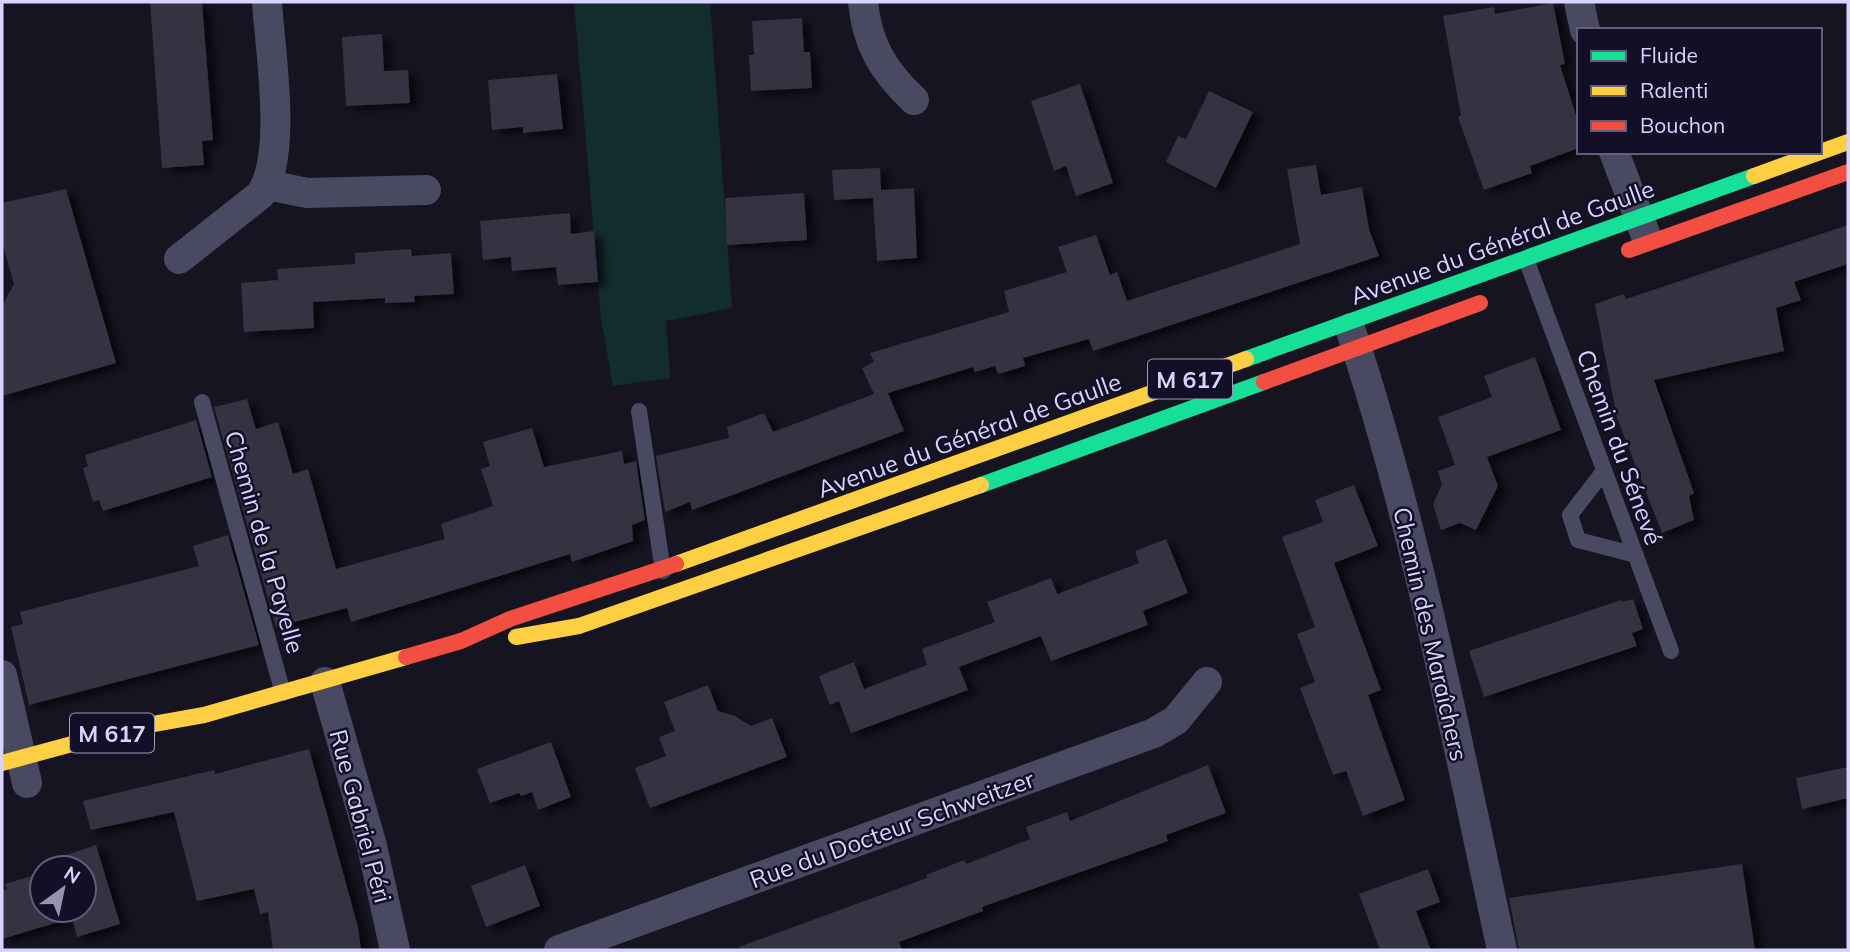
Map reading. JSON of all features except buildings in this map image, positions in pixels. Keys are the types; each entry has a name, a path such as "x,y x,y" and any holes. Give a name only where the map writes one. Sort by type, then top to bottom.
{"main road":[{"name":"Avenue du Général de Gaulle","path":"1822,153 1848,142"},
{"name":"Avenue du Général de Gaulle","path":"1611,257 1644,231 1820,154"},
{"name":"Avenue du Général de Gaulle","path":"461,641 560,631 774,560 1352,334 1526,259 1644,231 1848,172"},
{"name":"Avenue du Général de Gaulle","path":"22,774 131,728 204,715 461,641 510,619 1352,334 1497,296"},
{"name":"Avenue du Général de Gaulle","path":"160,740 204,715"}],"street":[{"path":"179,259 260,195 268,185 276,144 267,2"},
{"path":"863,2 865,25 875,53 914,100"},
{"path":"1580,2 1585,28"},
{"path":"1615,154 1644,231"},
{"path":"268,185 307,193 426,190"},
{"name":"Chemin des Maraîchers","path":"1352,334 1413,550 1502,950"},
{"path":"2,675 22,774"},
{"name":"Rue du Docteur Schweitzer","path":"559,950 1154,733 1176,720 1207,681"},
{"name":"Rue Gabriel Péri","path":"325,682 372,846 395,950"}],"lane":[{"name":"Chemin du Sénevé","path":"1526,259 1671,651"},
{"name":"Chemin de la Payelle","path":"202,402 283,694"},
{"path":"639,411 665,596"},
{"path":"1604,471 1570,515 1578,540 1636,555"}],"green space":[{"path":"574,2 710,2 732,308 666,321 670,378 613,386 601,318"}],"traffic: fast":[{"path":"1246,359 1754,176"},
{"path":"981,485 1264,382"}],"traffic: slow":[{"path":"1822,151 1848,142"},
{"path":"1754,176 1815,154"},
{"path":"676,564 1246,359"},
{"path":"516,637 579,626 981,485"},
{"path":"2,763 131,728 204,715 406,657"}],"traffic: jam":[{"path":"1629,250 1848,172"},
{"path":"1264,382 1480,303"},
{"path":"406,657 461,641 510,619 676,564"}]}
